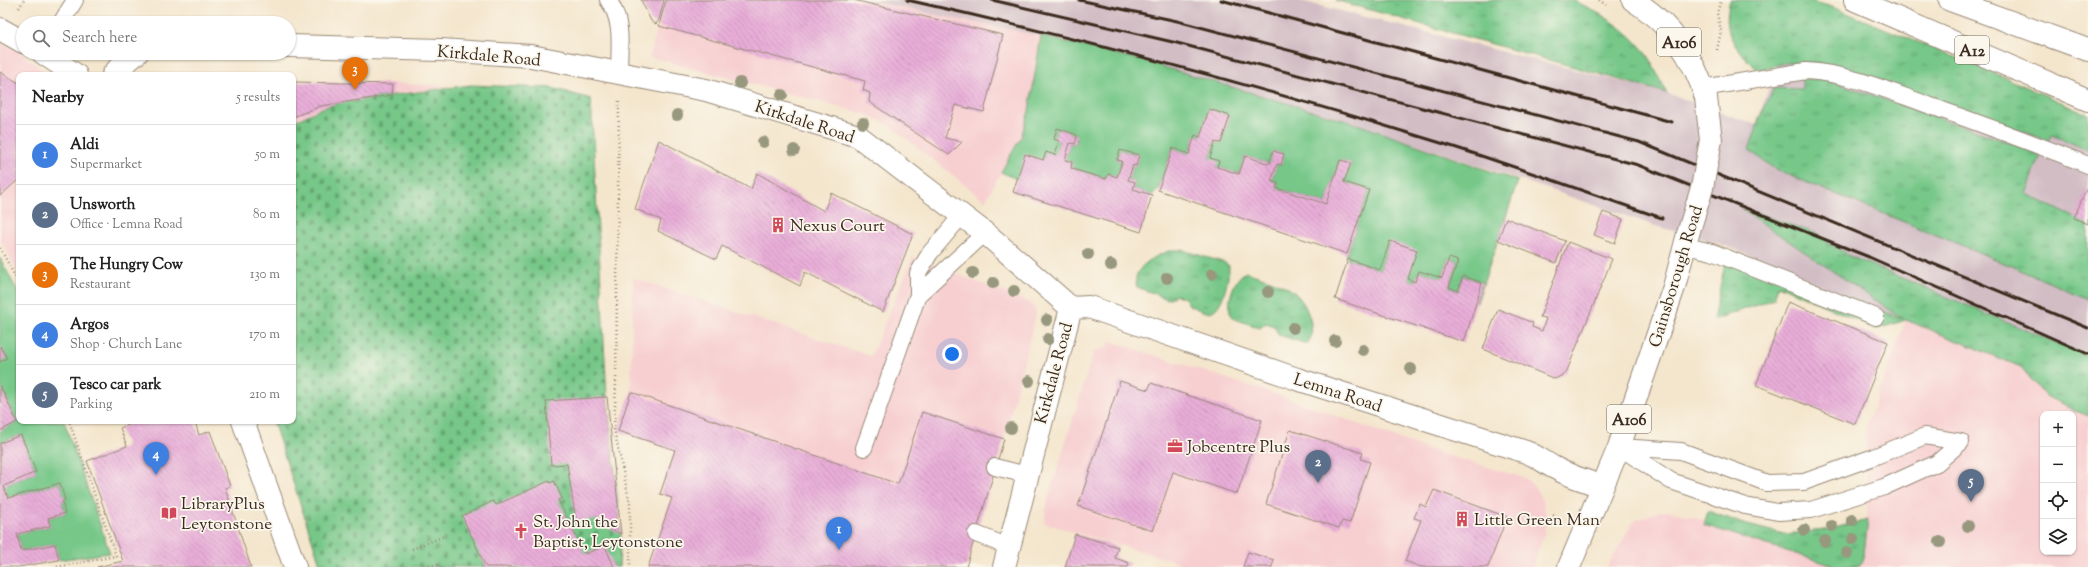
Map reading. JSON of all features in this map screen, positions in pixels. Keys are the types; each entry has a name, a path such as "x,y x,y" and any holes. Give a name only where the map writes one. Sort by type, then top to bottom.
{"main road":[{"name":"Gainsborough Road","path":"1569,567 1619,447 1674,287 1704,181 1711,140 1705,93 1697,71 1681,44 1652,12 1633,0"},
{"name":"A12","path":"1855,0 2088,100"},
{"name":"A12","path":"1950,0 2088,50"},
{"path":"0,29 16,38"},
{"name":"Kirkdale Road","path":"296,46 441,50 531,56 706,90 858,136 985,233 1071,308 1006,557"},
{"path":"54,60 72,72"},
{"path":"116,72 129,60"},
{"name":"Lemna Road","path":"1071,308 1089,307 1297,379 1526,452 1539,457 1551,466 1576,479 1602,486"},
{"path":"244,424 295,567"}],"lane":[{"path":"65,16 75,0"},
{"path":"608,0 617,12 620,27 619,73"},
{"path":"1705,93 1806,71 1817,71 1882,88 2046,148 2088,165"},
{"path":"864,448 918,295 918,273 930,253 962,215"},
{"path":"918,295 985,233"},
{"path":"1687,240 1712,252 1876,317"},
{"path":"1925,436 1961,442 1937,464 1884,487 1811,510 1778,512 1745,506 1671,481 1619,447 1681,451 1767,483 1804,482 1871,458 1925,436"},
{"path":"995,468 1027,475"},
{"path":"976,534 1006,557"}],"path":[{"path":"18,10 24,0"},
{"path":"1716,57 1721,31 1717,13 1721,0"},
{"path":"619,73 616,384 614,429 630,504 630,567"},
{"path":"0,248 16,278"},
{"path":"57,567 116,556 70,424"},
{"path":"1553,515 1557,517"},
{"path":"412,549 444,536"},
{"path":"417,567 439,565 440,567"}],"shaded area":[{"path":"666,0 864,0 1041,36 1029,111 1021,137 985,201 888,124 872,117 649,57"},
{"path":"864,0 1297,0 1667,93 1756,125 1787,36 1808,0 1832,7 2006,78 2088,114 2088,416 2045,396 2021,367 1718,243 1659,227 1357,124 1140,60 1041,36"},
{"path":"0,43 16,51 16,60 29,60 46,72 16,72 16,269 0,240"},
{"path":"296,82 366,82 451,86 366,98 322,108 296,121"},
{"path":"913,257 1027,301 1034,307 1036,314 1004,439 966,567 648,567 671,498 675,450 618,431 631,392 633,278 871,356"},
{"path":"1906,320 2021,367 2045,396 2088,416 2088,567 1607,567 1634,521 1660,511 1670,511 1704,520 1708,511 1743,524 1784,534 1825,530 1867,520 1866,427"},
{"path":"1110,341 1278,395 1433,451 1525,478 1533,485 1539,494 1544,505 1546,516 1545,531 1532,567 1179,567 1180,563 1044,523 1048,499 1094,351 1107,347"}],"green space":[{"path":"1335,0 1573,0 1608,19 1632,38 1647,56 1667,93"},
{"path":"1730,0 1808,0 1832,7 2006,78 2088,114 2088,150 2052,135 2049,141 1866,76 1817,63 1790,62 1757,70 1736,47 1732,39 1727,22"},
{"path":"1041,36 1140,60 1357,124 1518,181 1477,302 1475,302 1482,282 1463,276 1458,291 1449,287 1458,261 1449,258 1442,278 1419,271 1415,282 1408,279 1390,241 1380,270 1348,259 1347,254 1369,190 1344,182 1350,163 1340,160 1326,204 1276,188 1278,183 1271,181 1277,164 1281,165 1284,154 1274,151 1269,164 1245,156 1239,174 1217,167 1210,158 1215,142 1221,143 1230,116 1209,109 1200,137 1195,135 1189,154 1173,148 1158,190 1152,195 1133,189 1135,182 1128,180 1133,165 1136,166 1139,155 1120,150 1117,160 1122,161 1117,177 1109,174 1106,179 1071,168 1072,162 1065,160 1070,143 1075,144 1077,135 1057,128 1054,139 1059,141 1055,155 1046,153 1043,160 1017,179 1001,172 1021,137 1029,111"},
{"path":"1802,79 1826,79 2022,147 2040,157 2026,194 2088,224 2088,299 1983,254 1776,170 1749,150 1760,117 1774,88 1802,89"},
{"path":"470,85 552,88 591,99 607,397 621,534 619,567 321,567 274,424 296,424 296,121 322,108 343,102"},
{"path":"1740,208 1818,234 1847,255 2088,356 2088,416 2045,396 2021,367 1906,320 1877,329 1778,285 1774,299 1713,320 1728,250 1903,319"},
{"path":"1172,250 1182,250 1226,263 1229,266 1228,278 1224,293 1218,306 1214,310 1204,312 1189,305 1185,298 1176,295 1168,299 1137,287 1137,273 1141,268 1152,259"},
{"path":"0,258 16,288 16,420 0,385 0,362 6,358 0,346"},
{"path":"1246,272 1286,286 1300,298 1306,307 1311,322 1312,328 1308,343 1279,335 1274,326 1266,323 1260,328 1232,318 1229,307 1234,286 1241,275"},
{"path":"16,423 16,424 65,424 110,553 59,560 55,544 21,551 17,534 50,526 48,518 65,513 62,502 65,500 60,483 8,498 4,486 36,472 21,435 0,443 0,431"},
{"path":"1708,511 1743,524 1784,534 1825,530 1868,520 1864,554 1860,566 1837,567 1704,525"}],"building":[{"path":"641,0 664,0 659,20 656,24 651,21"},
{"path":"666,0 853,0 1003,35 984,112 955,105 945,138 962,142 949,155 869,102 870,93 863,90 865,81 659,26"},
{"path":"0,72 16,81 16,182 0,196"},
{"path":"296,82 393,84 392,95 321,106 296,116"},
{"path":"1209,109 1230,116 1221,143 1215,142 1210,158 1219,161 1217,167 1239,174 1245,156 1269,164 1273,151 1284,154 1281,165 1277,164 1271,181 1278,183 1276,188 1326,204 1340,160 1351,163 1344,182 1369,190 1347,254 1158,190 1173,148 1189,154 1195,135 1200,137"},
{"path":"1057,128 1077,135 1075,144 1070,143 1065,160 1072,162 1071,168 1076,170 1106,179 1108,174 1117,177 1122,161 1117,160 1120,150 1139,155 1136,166 1133,165 1128,180 1135,182 1133,189 1152,195 1141,232 1013,192 1025,154 1043,160 1046,152 1055,155 1059,141 1054,139"},
{"name":"Nexus Court","path":"659,140 751,189 757,173 824,211 831,193 913,234 883,312 805,272 800,286 722,246 716,259 658,231 661,220 635,209"},
{"path":"2088,185 2088,224 2074,218"},
{"path":"1603,212 1623,219 1615,243 1594,235"},
{"path":"1506,218 1565,241 1556,263 1498,240"},
{"path":"1390,241 1417,250 1408,279 1415,282 1419,271 1442,278 1449,258 1458,261 1449,287 1458,291 1463,276 1482,283 1464,342 1335,299 1348,259 1380,270"},
{"path":"1568,242 1612,259 1566,373 1555,379 1483,349 1498,309 1533,323 1532,327 1542,331 1546,318 1540,317"},
{"path":"1788,302 1888,342 1855,424 1756,385"},
{"path":"0,346 7,358 0,362"},
{"name":"Jobcentre Plus","path":"1120,381 1148,390 1151,383 1262,420 1237,494 1173,472 1153,531 1078,506"},
{"path":"0,385 16,423 0,431"},
{"path":"631,392 898,484 922,412 1004,439 966,567 648,567 672,498 660,494 675,450 618,431"},
{"path":"607,397 621,534 597,523 597,519 576,521 567,464 551,465 546,401"},
{"name":"LibraryPlus Leytonstone","path":"131,424 196,424 199,435 210,431 230,486 225,488 251,567 97,567 123,561 87,461 127,446 120,428"},
{"path":"1290,430 1363,453 1361,459 1370,462 1350,523 1342,521 1339,528 1266,504"},
{"path":"21,435 36,472 4,486 8,498 60,483 65,500 62,502 65,513 48,518 50,526 17,534 21,551 55,544 59,560 19,567 0,567 0,443"},
{"name":"St. John the Baptist, Leytonstone","path":"549,481 550,483 554,481 562,498 558,500 585,554 605,546 614,567 486,567 462,516 493,501 496,505"},
{"path":"1434,490 1507,517 1488,567 1421,567 1405,561 1421,520 1414,518 1420,504 1426,507"},
{"path":"1075,534 1118,547 1115,558 1129,563 1128,567 1065,567"},
{"path":"1248,552 1274,560 1272,567 1243,567"}],"railway":[{"path":"907,0 1109,48 1309,103 1469,152 1662,218"},
{"path":"992,0 1177,43 1638,165 1869,257 2088,354"},
{"path":"1079,0 1177,21 1639,142 2088,328"},
{"path":"1221,0 1672,122"}],"place":[{"name":"The Hungry Cow","path":"355,90"},
{"name":"Nexus Court","path":"778,225"},
{"name":"Jobcentre Plus","path":"1175,446"},
{"name":"Argos","path":"156,475"},
{"name":"Unsworth","path":"1318,483"},
{"name":"Tesco car park","path":"1971,502"},
{"name":"LibraryPlus Leytonstone","path":"169,513"},
{"name":"Little Green Man","path":"1462,519"},
{"name":"St. John the Baptist, Leytonstone","path":"521,531"},
{"name":"Aldi","path":"839,550"}]}
